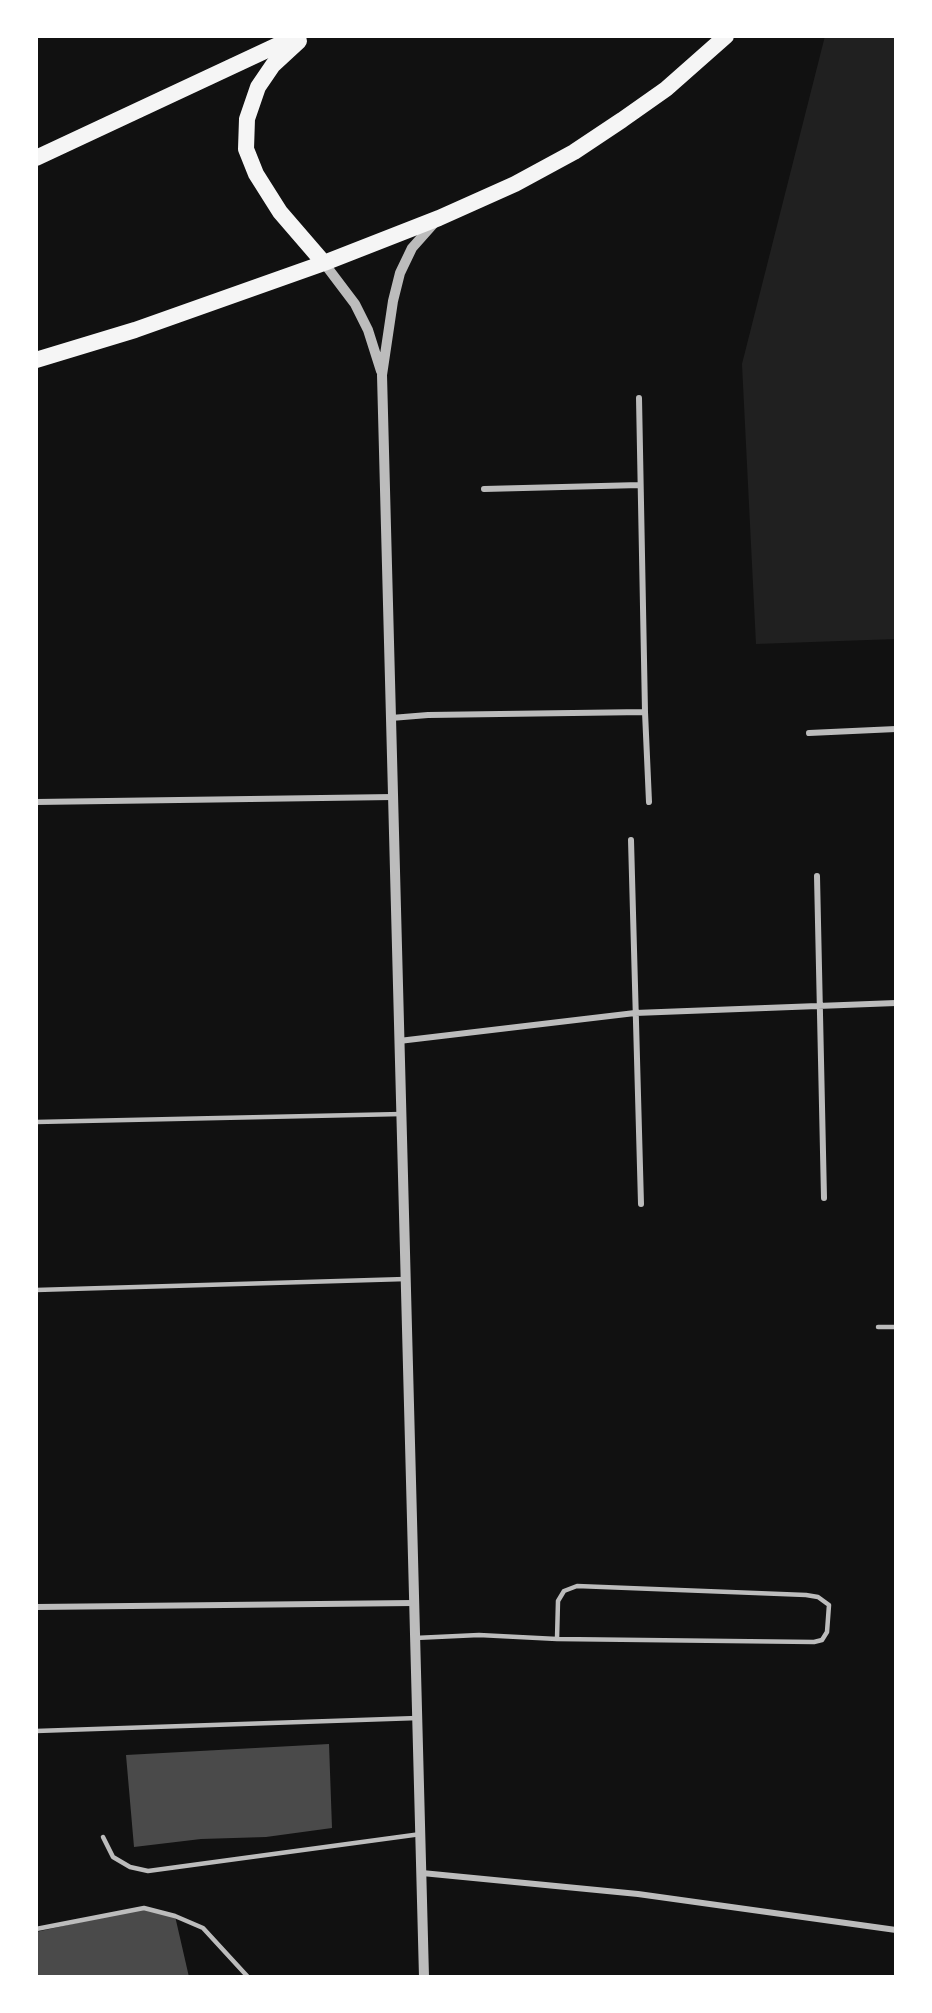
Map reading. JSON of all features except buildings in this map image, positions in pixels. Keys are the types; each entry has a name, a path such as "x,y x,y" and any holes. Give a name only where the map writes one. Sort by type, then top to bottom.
{"highway":[{"path":"36,158 297,36"},
{"path":"304,36 273,65 258,87 247,119 246,149 256,174 280,212 324,263"},
{"path":"36,360 135,330 324,263 439,218 515,184 574,152 666,89 715,42 726,36"}],"street":[{"path":"424,1977 382,375 393,301 400,273 412,248 439,218"},
{"path":"324,263 360,313 368,330 382,375"},
{"path":"639,398 649,802"},
{"path":"484,489 640,485"},
{"path":"391,718 428,715 645,712"},
{"path":"809,733 896,729"},
{"path":"36,802 393,797"},
{"path":"631,840 641,1204"},
{"path":"817,876 824,1198"},
{"path":"399,1041 635,1012 896,1003"},
{"path":"36,1607 414,1603"},
{"path":"422,1873 638,1894 896,1930"}],"lane":[{"path":"36,1122 402,1114"},
{"path":"36,1290 406,1279"},
{"path":"878,1328 896,1327"},
{"path":"415,1638 479,1635 557,1639 814,1642 822,1640 827,1632 829,1605 818,1597 806,1595 577,1586 564,1591 558,1601 557,1639"},
{"path":"36,1731 418,1718"},
{"path":"103,1837 113,1857 130,1867 148,1871 421,1834"},
{"path":"36,1929 144,1908 175,1916 203,1928 248,1977"}],"shaded area":[{"path":"825,36 896,36 896,639 756,644 742,364"}]}
